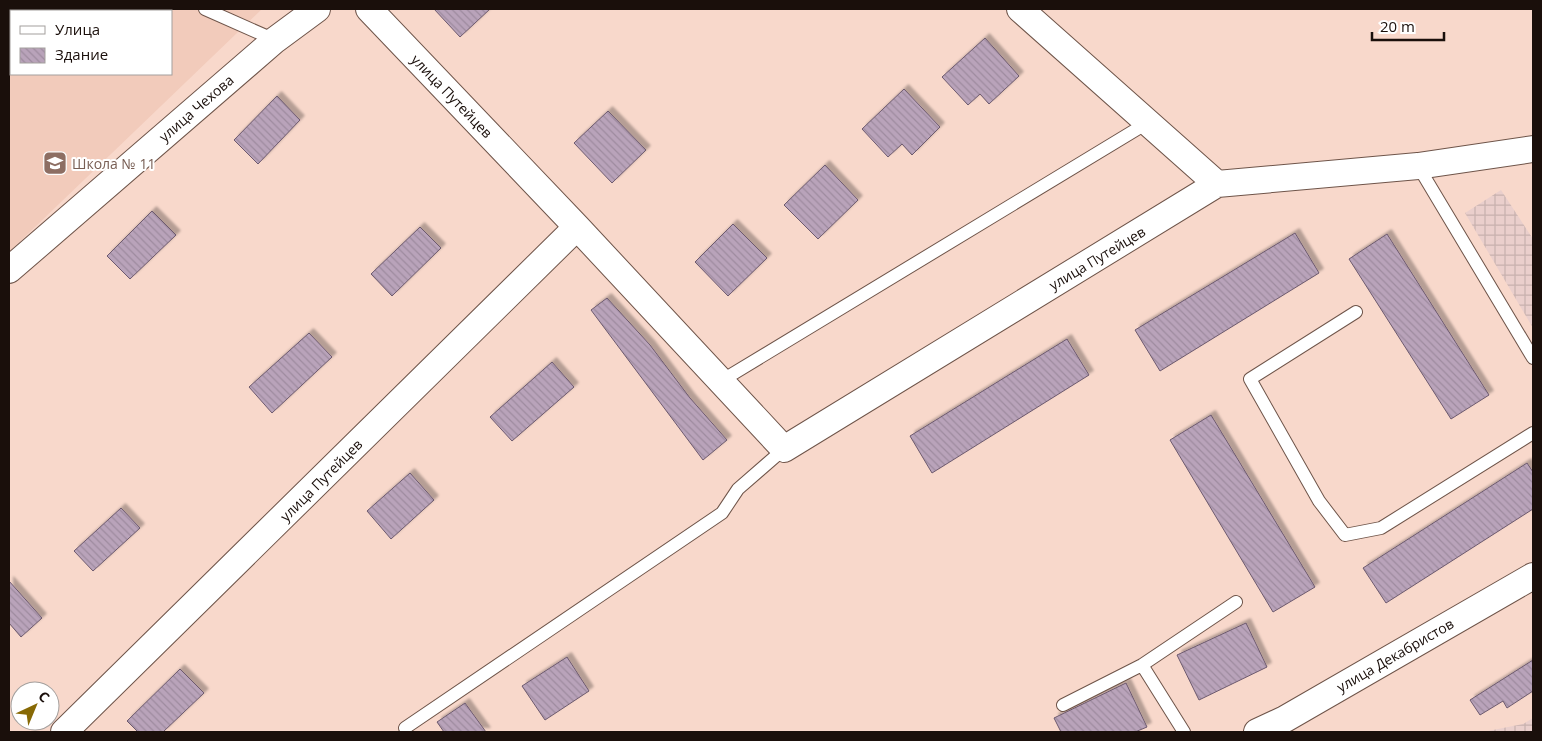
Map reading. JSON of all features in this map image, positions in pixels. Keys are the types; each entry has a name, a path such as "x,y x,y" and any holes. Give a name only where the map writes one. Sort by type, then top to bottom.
{"street":[{"name":"улица Чехова","path":"9,270 275,40 316,9"},
{"name":"улица Путейцев","path":"369,9 577,227 784,449 1217,184 1418,166 1533,149"},
{"path":"1020,9 1217,184"},
{"name":"улица Путейцев","path":"64,732 577,227"},
{"name":"улица Декабристов","path":"1257,732 1285,719 1533,576"}],"lane":[{"path":"205,9 275,40"},
{"path":"721,381 1147,123"},
{"path":"1418,166 1533,358"},
{"path":"1356,312 1250,380 1320,501 1345,535 1381,528 1533,432"},
{"path":"405,728 722,513 738,489 784,449"},
{"path":"1063,705 1142,665 1236,602"},
{"path":"1142,665 1184,732"}],"shaded area":[{"name":"Школа № 11","path":"9,9 262,9 9,252"},
{"path":"1501,190 1533,239 1533,328 1465,213"},
{"path":"1533,718 1533,732 1483,732 1523,724"}],"building":[{"path":"434,9 490,9 460,37"},
{"path":"985,38 1019,76 989,104 980,94 968,105 942,77"},
{"path":"904,89 940,127 912,155 902,144 888,157 862,129"},
{"path":"277,96 300,120 258,164 234,140"},
{"path":"608,111 646,150 612,183 574,143"},
{"path":"825,165 858,200 818,239 784,205"},
{"path":"152,211 176,235 130,279 107,256"},
{"path":"733,224 767,258 728,296 695,262"},
{"path":"420,227 441,248 392,296 371,274"},
{"path":"1295,233 1319,273 1160,371 1135,330"},
{"path":"1387,234 1489,395 1451,419 1349,259"},
{"path":"607,298 650,345 690,398 727,440 703,460 591,310"},
{"path":"309,333 332,357 272,413 249,387"},
{"path":"1067,339 1089,375 932,473 910,436"},
{"path":"552,362 574,387 512,441 490,417"},
{"path":"1211,415 1315,587 1273,612 1170,440"},
{"path":"1527,463 1533,472 1533,509 1386,603 1363,568"},
{"path":"410,473 434,500 391,539 367,511"},
{"path":"121,508 140,528 93,571 74,551"},
{"path":"9,581 42,618 21,637 9,623"},
{"path":"1246,623 1267,667 1199,700 1177,655"},
{"path":"567,657 589,691 545,720 522,686"},
{"path":"1533,660 1533,691 1507,708 1503,701 1480,715 1470,700"},
{"path":"180,669 204,693 163,732 138,732 127,721"},
{"path":"1126,683 1147,727 1135,732 1061,732 1054,718"},
{"path":"465,703 486,732 444,732 437,722"}],"place":[{"name":"Школа № 11","path":"55,163"}]}
